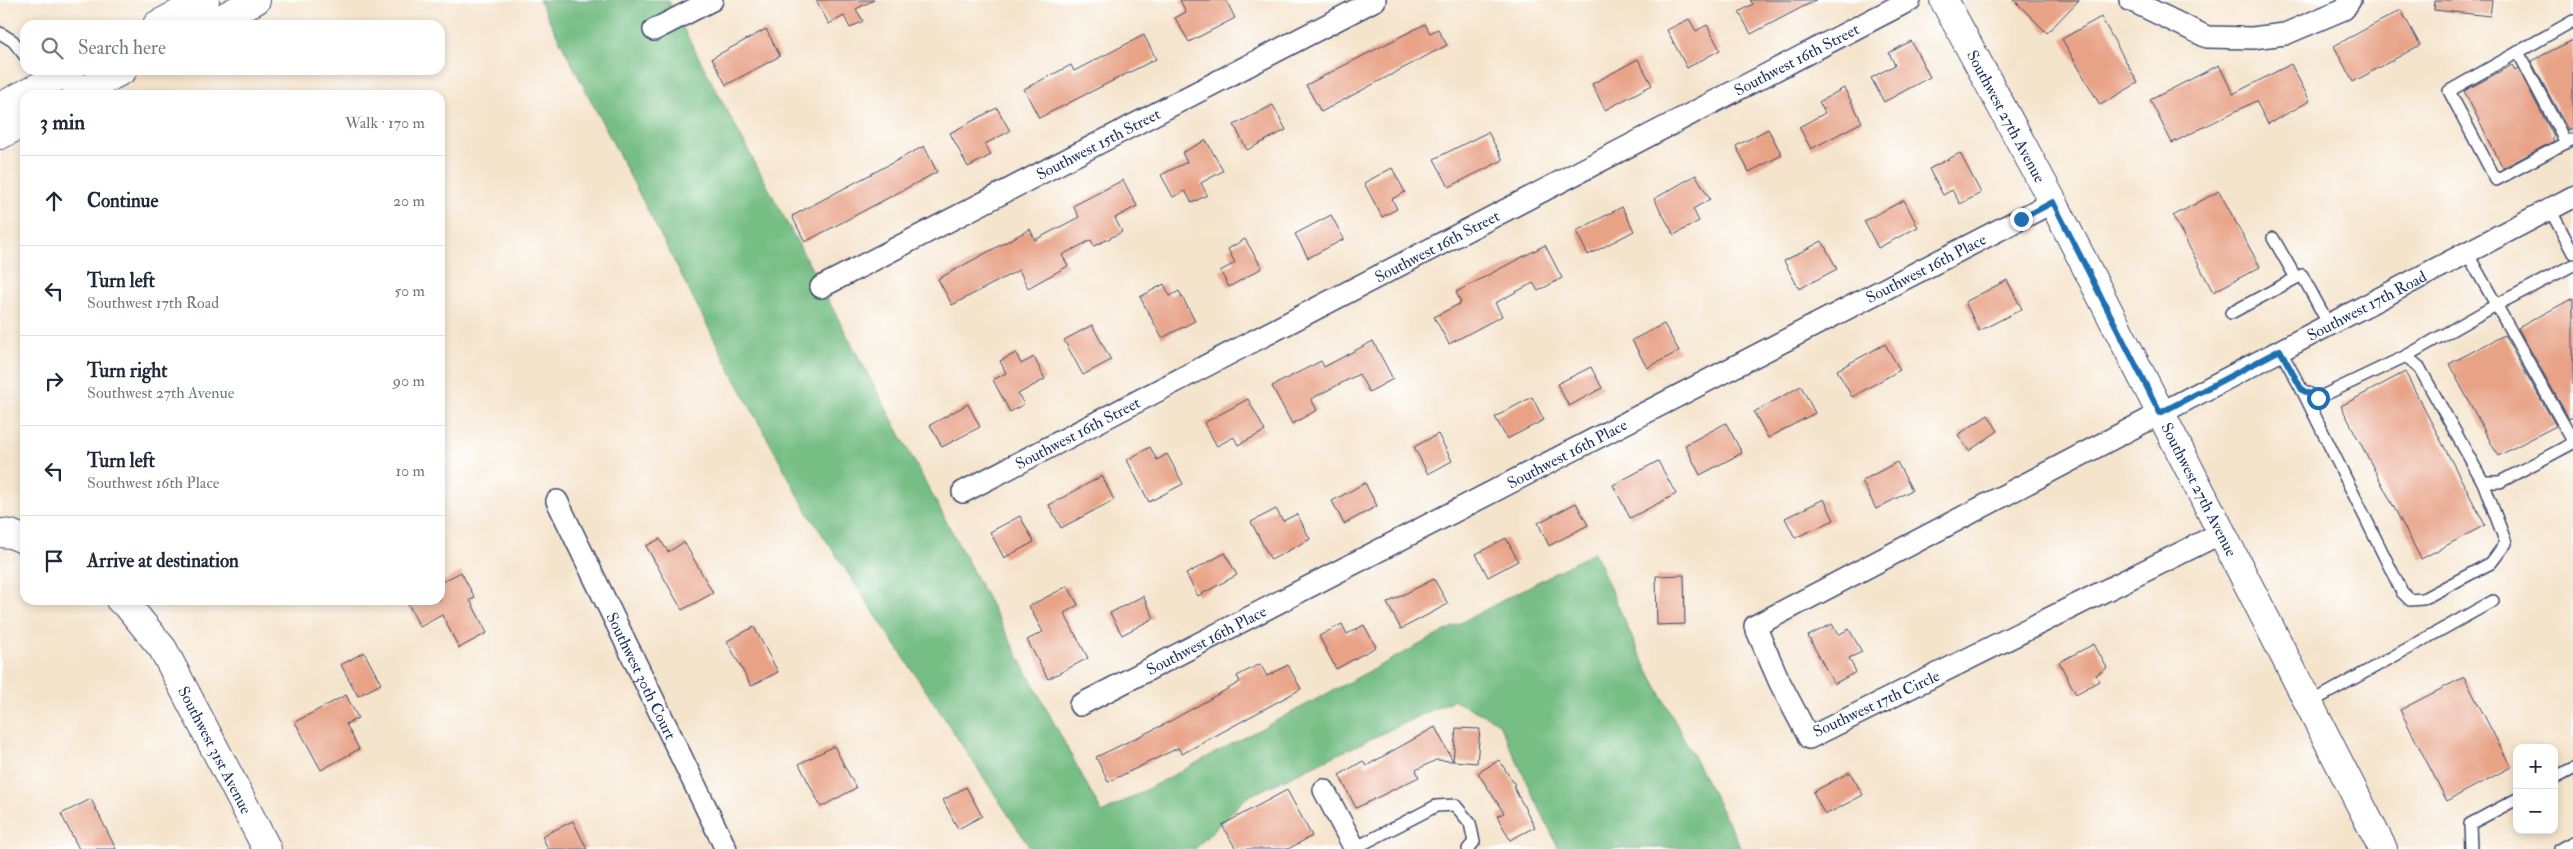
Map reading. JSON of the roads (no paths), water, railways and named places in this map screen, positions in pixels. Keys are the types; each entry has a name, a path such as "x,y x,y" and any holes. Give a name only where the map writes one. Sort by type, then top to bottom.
{"main road":[{"path":"178,20 256,0"},
{"name":"Southwest 27th Avenue","path":"1944,0 2053,202 2383,849"},
{"path":"85,90 114,75"},
{"path":"33,90 57,78"},
{"path":"0,107 20,97"},
{"path":"0,135 20,125"},
{"path":"0,533 11,534 20,538"},
{"name":"Southwest 31st Avenue","path":"127,605 164,649 267,849"}],"street":[{"path":"654,30 712,0"},
{"name":"Southwest 15th Street","path":"821,287 1375,0"},
{"name":"Southwest 16th Street","path":"963,492 1910,0"},
{"path":"2130,0 2207,37 2252,38 2285,34 2344,8 2350,0"},
{"name":"Southwest 17th Road","path":"2160,413 2573,197"},
{"name":"Southwest 16th Place","path":"1080,705 2053,202"},
{"name":"Southwest 17th Circle","path":"2160,413 1755,626 1780,683 1809,738 2221,533"},
{"name":"Southwest 30th Court","path":"557,501 726,849"},
{"path":"1324,790 1354,849"}],"lane":[{"path":"2518,52 2570,141 2496,180 2449,91 2518,52 2573,21"},
{"path":"0,33 13,41 20,50"},
{"path":"2550,209 2573,253"},
{"path":"2273,238 2296,278"},
{"path":"2466,253 2573,442 2500,482 2483,482"},
{"path":"2302,390 2318,398 2406,356 2496,305 2573,265"},
{"path":"2231,313 2302,275 2329,325"},
{"path":"2280,350 2302,390 2402,592 2410,600 2423,599 2491,563 2506,543 2483,482 2419,367 2406,356"},
{"path":"2308,704 2492,601"},
{"path":"2558,777 2573,769"},
{"path":"2471,849 2470,824 2513,801"},
{"path":"1354,849 1436,806 1455,805 1470,823 1474,842 1468,849"},
{"path":"2560,849 2573,842"}]}
